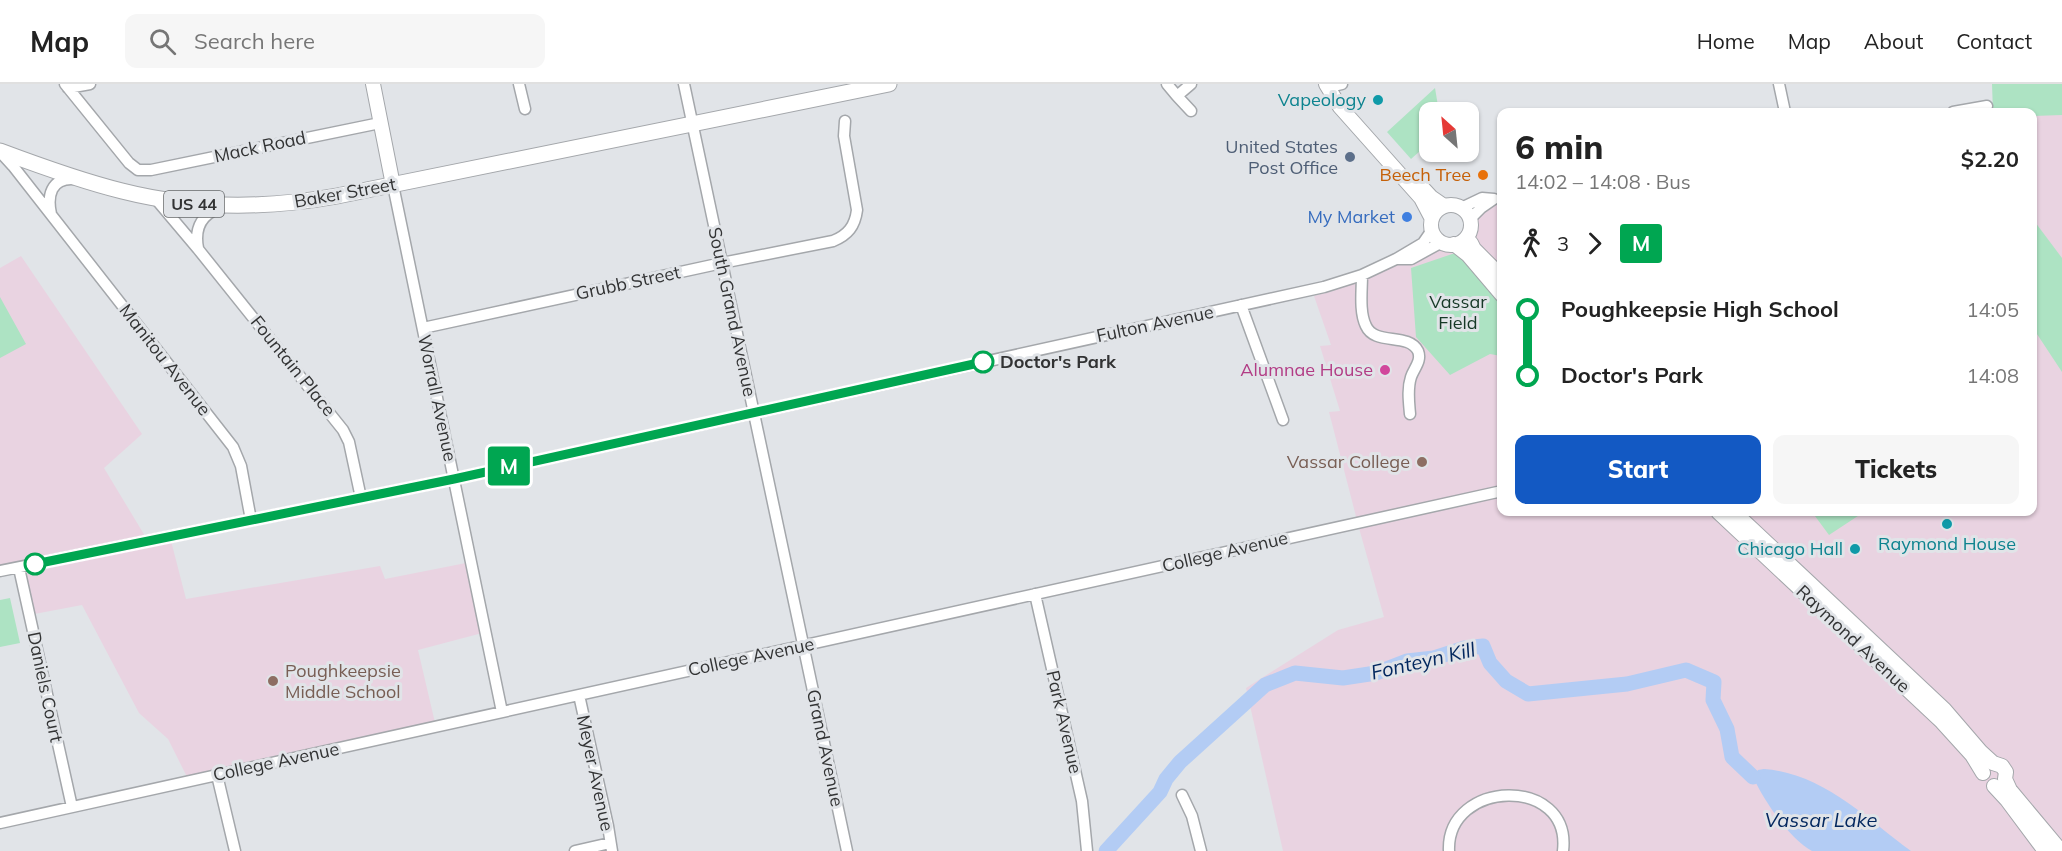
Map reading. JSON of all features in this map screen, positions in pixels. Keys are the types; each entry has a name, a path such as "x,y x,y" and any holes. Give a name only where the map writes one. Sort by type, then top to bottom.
{"highway":[{"name":"US 44","path":"692,124 889,84"},
{"name":"Baker Street","path":"0,152 81,179 155,198 231,206 307,201 692,124"}],"main road":[{"name":"Worrall Avenue","path":"373,84 393,185"},
{"path":"1332,85 1431,197 1444,206 1461,208 1470,219 1467,237 1474,249 1497,272"},
{"path":"1332,85 1340,107 1421,198 1432,224 1448,243 1468,255 1497,289"},
{"path":"1432,224 1435,213 1444,206"},
{"path":"1448,243 1467,237"},
{"name":"Raymond Avenue","path":"1722,516 1988,768"},
{"name":"Raymond Avenue","path":"1738,516 1938,703 1981,752 1988,768 1984,781 1999,783 2013,795 2061,851"},
{"name":"Raymond Avenue","path":"1988,768 1999,764 2004,768 1999,783 2007,800 2045,851"}],"street":[{"path":"66,86 90,84"},
{"path":"519,84 525,109"},
{"name":"South Grand Avenue","path":"684,84 803,646"},
{"path":"1167,84 1191,111"},
{"path":"1177,96 1191,84"},
{"path":"1779,84 1784,108"},
{"name":"Mack Road","path":"66,86 129,163 138,170 151,170 380,123"},
{"path":"1976,108 1987,106"},
{"name":"Grubb Street","path":"423,328 843,237 856,221 857,210 844,135 845,121"},
{"name":"Manitou Avenue","path":"0,152 234,447 241,466 251,520"},
{"path":"51,214 48,201 51,189 58,181 68,178 81,179"},
{"name":"Worrall Avenue","path":"393,185 502,712"},
{"name":"Fountain Place","path":"155,198 343,430 349,442 361,498"},
{"path":"1461,208 1482,198 1497,198"},
{"path":"1470,219 1480,208 1497,199"},
{"path":"198,249 196,238 198,226 204,216 214,209 231,206"},
{"name":"Fulton Avenue","path":"0,571 454,479 1324,287 1362,275 1396,259 1423,243 1432,224"},
{"name":"Fulton Avenue","path":"1396,259 1411,259 1448,243"},
{"path":"1362,275 1364,317 1368,330 1376,336 1409,343 1417,350 1419,361 1411,377 1409,390 1410,414"},
{"path":"1241,305 1283,420"},
{"name":"College Avenue","path":"0,823 1497,492"},
{"name":"Daniels Court","path":"19,568 72,807"},
{"name":"Park Avenue","path":"1035,594 1074,762 1087,851"},
{"name":"Grand Avenue","path":"803,646 847,851"},
{"name":"Meyer Avenue","path":"579,695 611,847"},
{"path":"217,775 235,851"},
{"path":"1449,851 1452,830 1465,813 1483,800 1507,794 1532,799 1554,814 1562,831 1563,851"},
{"path":"1182,795 1192,816 1201,851"},
{"path":"575,851 611,847"}],"shaded area":[{"name":"Vassar College","path":"2062,107 2062,851 1283,851 1246,688 1338,630 1384,617 1329,412 1340,411 1320,346 1331,345 1314,296 1333,291 1358,277 1436,248 1465,240 1473,221 1493,201 1497,200 1497,516 2037,516 2037,108 1982,108"},
{"name":"Poughkeepsie Middle School","path":"21,256 142,434 104,468 148,541 170,537 186,599 380,566 385,579 471,562 486,632 418,650 436,727 189,781 168,739 139,713 82,605 29,615 19,568 0,572 0,268"}],"green space":[{"path":"1992,84 2062,84 2062,115 2037,116 2037,108 1993,108"},
{"path":"1435,88 1437,102 1420,102"},
{"path":"1419,103 1419,152 1411,159 1387,132"},
{"path":"2037,225 2062,258 2062,372 2037,334"},
{"name":"Vassar Field","path":"1455,253 1475,264 1497,289 1497,355 1490,354 1450,375 1416,337 1411,268"},
{"path":"0,297 26,344 0,358"},
{"path":"1815,516 1858,516 1829,535"},
{"path":"10,598 20,643 0,647 0,600"}],"water":[{"name":"Vassar Lake","path":"1758,770 1785,772 1824,788 1911,851 1812,851 1786,828 1764,797 1753,777"}],"waterway":[{"name":"Fonteyn Kill","path":"1106,851 1160,792 1166,779 1180,762 1265,685 1295,673 1343,678 1376,673 1407,661 1434,658 1465,648 1483,646 1490,663 1506,681 1528,694 1627,684 1686,670 1714,682 1713,700 1727,729 1732,757 1753,777"}],"bus line":[{"name":"M","path":"35,564 454,479 983,362"}],"place":[{"name":"Vapeology","path":"1378,100"},
{"name":"United States Post Office","path":"1350,157"},
{"name":"Beech Tree","path":"1483,175"},
{"name":"My Market","path":"1407,217"},
{"name":"Doctor's Park","path":"983,362"},
{"name":"Alumnae House","path":"1385,370"},
{"name":"Vassar College","path":"1422,462"},
{"name":"Raymond House","path":"1947,524"},
{"name":"Chicago Hall","path":"1855,549"},
{"name":"Poughkeepsie Middle School","path":"273,681"}]}
